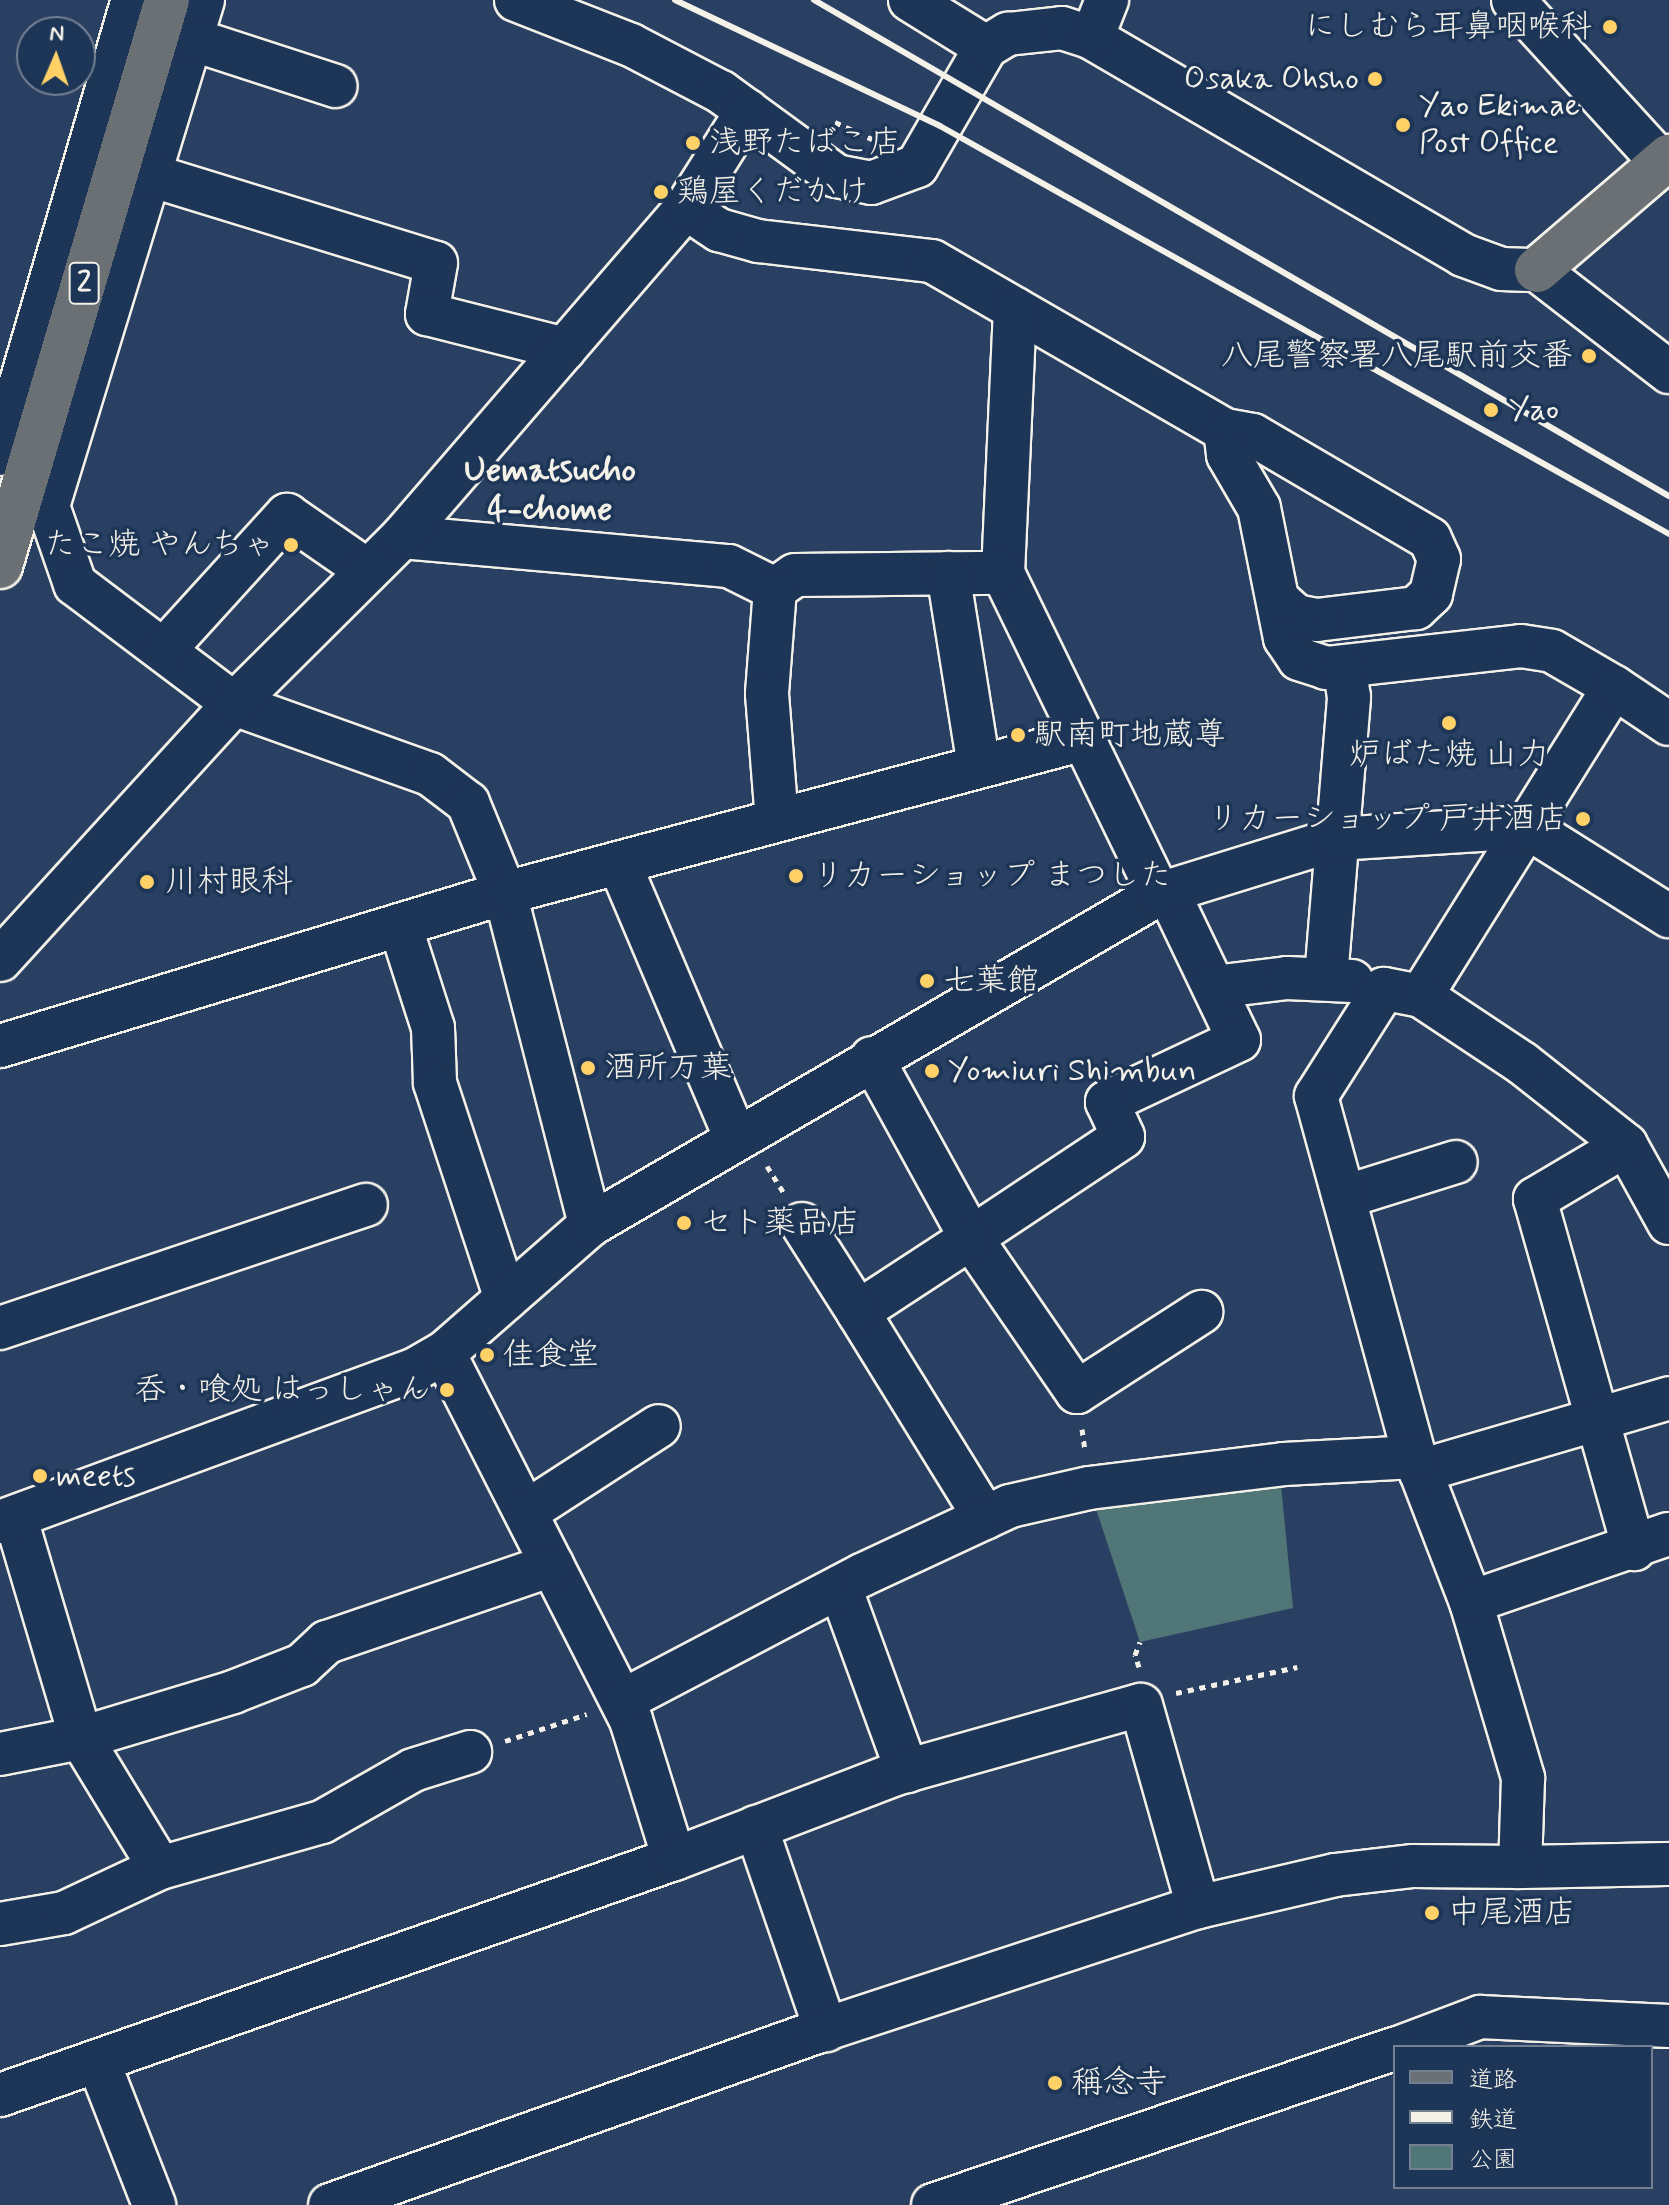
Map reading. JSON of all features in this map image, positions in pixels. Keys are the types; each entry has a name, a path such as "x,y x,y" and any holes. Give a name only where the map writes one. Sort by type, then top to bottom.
{"main road":[{"name":"2","path":"0,566 167,0"},
{"path":"1537,270 1665,160"}],"street":[{"path":"0,454 133,0"},
{"path":"203,0 48,506 75,584 234,704 430,774 468,803 505,893 590,1225"},
{"path":"516,0 631,45 747,111 836,176 871,183 895,178 917,166 986,47 1034,29 1062,28 1092,38 1463,255 1501,269 1537,270 1669,372"},
{"path":"910,0 986,47"},
{"path":"1092,38 1107,0"},
{"path":"1513,0 1665,160"},
{"path":"191,39 336,86"},
{"path":"0,960 234,704 402,537 686,208 747,111"},
{"path":"150,175 436,263 427,314 565,349"},
{"path":"686,208 719,230 758,241 932,261 1225,430 1253,435 1430,539 1439,559 1439,576 1416,608 1317,620 1296,616 1278,600"},
{"path":"858,1312 1123,1137 1107,1102 1239,1040 1084,739 1003,573 1015,309"},
{"path":"1225,430 1228,455 1259,508 1285,638 1299,659 1311,665 1344,666 1521,646 1552,651 1669,724"},
{"path":"1259,508 1262,490 1271,479 1305,466"},
{"path":"164,650 287,515 368,571"},
{"path":"402,537 729,566 775,589"},
{"path":"948,573 979,766"},
{"path":"775,589 795,575 1003,573"},
{"path":"775,589 767,694 777,820"},
{"path":"1326,978 1349,697 1344,666"},
{"path":"1520,1867 1523,1778 1471,1602 1418,1464 1316,1096 1403,992 1527,827 1614,687"},
{"path":"0,1046 505,893 1084,739"},
{"path":"160,1868 81,1738 8,1520 414,1370 444,1353 590,1225 872,1058 1164,893 1337,839 1527,827 1669,916"},
{"path":"619,863 741,1136"},
{"path":"400,925 433,1028 435,1083 506,1299"},
{"path":"1214,987 1326,978 1403,992 1522,1063 1626,1145 1669,1223"},
{"path":"872,1058 971,1238 1077,1392 1201,1312"},
{"path":"1471,1602 1651,1542 1596,1419 1535,1199 1626,1145"},
{"path":"1344,1197 1456,1162"},
{"path":"0,1328 366,1205"},
{"path":"802,1224 985,1518"},
{"path":"444,1353 622,1701 674,1859"},
{"path":"622,1701 840,1587 1010,1506 1089,1488 1284,1464 1418,1464 1669,1398"},
{"path":"526,1512 659,1426"},
{"path":"0,1754 81,1738 233,1692 302,1665 327,1642 552,1565"},
{"path":"840,1587 907,1771"},
{"path":"0,2095 674,1859 907,1771 1141,1705 1198,1907"},
{"path":"0,1924 64,1913 160,1868 322,1822 413,1770 470,1752"},
{"path":"756,1827 826,2030"},
{"path":"330,2205 826,2030 1198,1907 1335,1875 1413,1866 1669,1864"},
{"path":"1406,2045 1480,2017 1669,2026"},
{"path":"933,2205 1393,2050"},
{"path":"98,2061 154,2205"}],"path":[{"path":"741,1136 802,1224"},
{"path":"1077,1392 1089,1488"},
{"path":"1141,1705 1204,1685 1297,1667"},
{"path":"470,1752 622,1701"}],"green space":[{"path":"1281,1485 1293,1608 1140,1642 1096,1509"}],"railway":[{"path":"675,0 940,126 1669,534"},
{"path":"814,0 1669,496"}],"place":[{"name":"にしむら耳鼻咽喉科","path":"1610,27"},
{"name":"Osaka Ohsho","path":"1375,79"},
{"name":"Yao Ekimae Post Office","path":"1403,125"},
{"name":"浅野たばこ店","path":"693,143"},
{"name":"鶏屋くだかけ","path":"661,192"},
{"name":"八尾警察署八尾駅前交番","path":"1589,356"},
{"name":"Yao","path":"1491,410"},
{"name":"たこ焼 やんちゃ","path":"291,545"},
{"name":"炉ばた焼 山力","path":"1449,723"},
{"name":"駅南町地蔵尊","path":"1018,735"},
{"name":"リカーショップ 戸井酒店","path":"1583,819"},
{"name":"リカーショップ まつした","path":"796,876"},
{"name":"川村眼科","path":"147,882"},
{"name":"七葉館","path":"927,981"},
{"name":"酒所万葉","path":"588,1068"},
{"name":"Yomiuri Shimbun","path":"932,1071"},
{"name":"セト薬品店","path":"684,1223"},
{"name":"佳食堂","path":"487,1355"},
{"name":"呑・喰処 はっしゃん","path":"447,1390"},
{"name":"meets","path":"40,1476"},
{"name":"中尾酒店","path":"1432,1913"},
{"name":"稱念寺","path":"1055,2083"}],"district":[{"name":"Uematsucho 4-chome","path":"550,490"}]}
